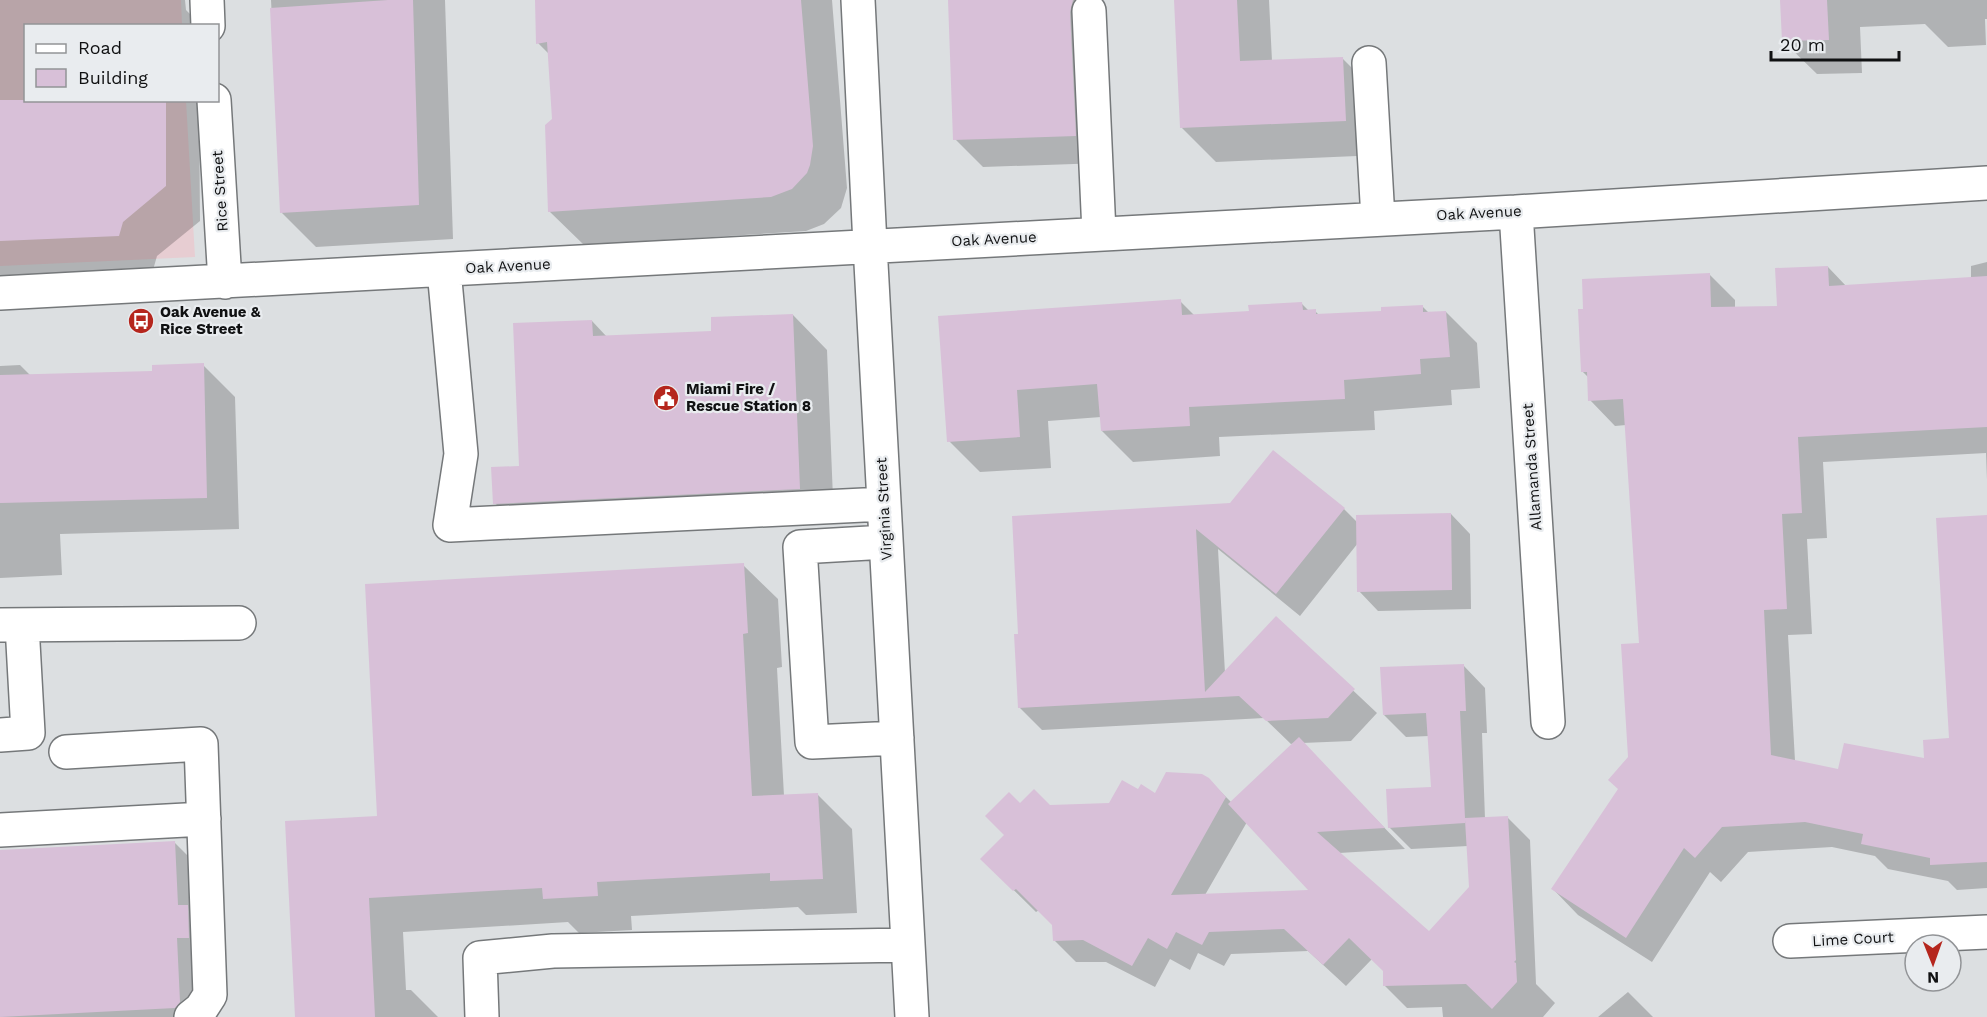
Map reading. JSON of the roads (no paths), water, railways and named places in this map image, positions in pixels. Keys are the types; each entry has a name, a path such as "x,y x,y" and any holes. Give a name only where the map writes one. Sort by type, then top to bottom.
{"street":[{"path":"207,0 208,24"},
{"name":"Virginia Street","path":"858,0 912,1017"},
{"path":"1089,11 1099,233"},
{"path":"1369,63 1378,219"},
{"name":"Rice Street","path":"214,102 225,282"},
{"name":"Oak Avenue","path":"0,293 1516,212 1987,183"},
{"name":"Allamanda Street","path":"1516,212 1548,722"},
{"path":"444,270 461,454 450,525 884,504"},
{"path":"886,542 800,547 812,741 897,738"},
{"path":"0,735 28,733 11,625 239,623"},
{"path":"66,752 201,744 210,995 201,1009 190,1017"},
{"path":"0,830 204,819"},
{"name":"Lime Court","path":"1790,941 1987,932"},
{"path":"482,1017 480,958 553,951 908,945"}],"place":[{"name":"Oak Avenue & Rice Street","path":"141,321"},
{"name":"Miami Fire / Rescue Station 8","path":"666,398"}]}
